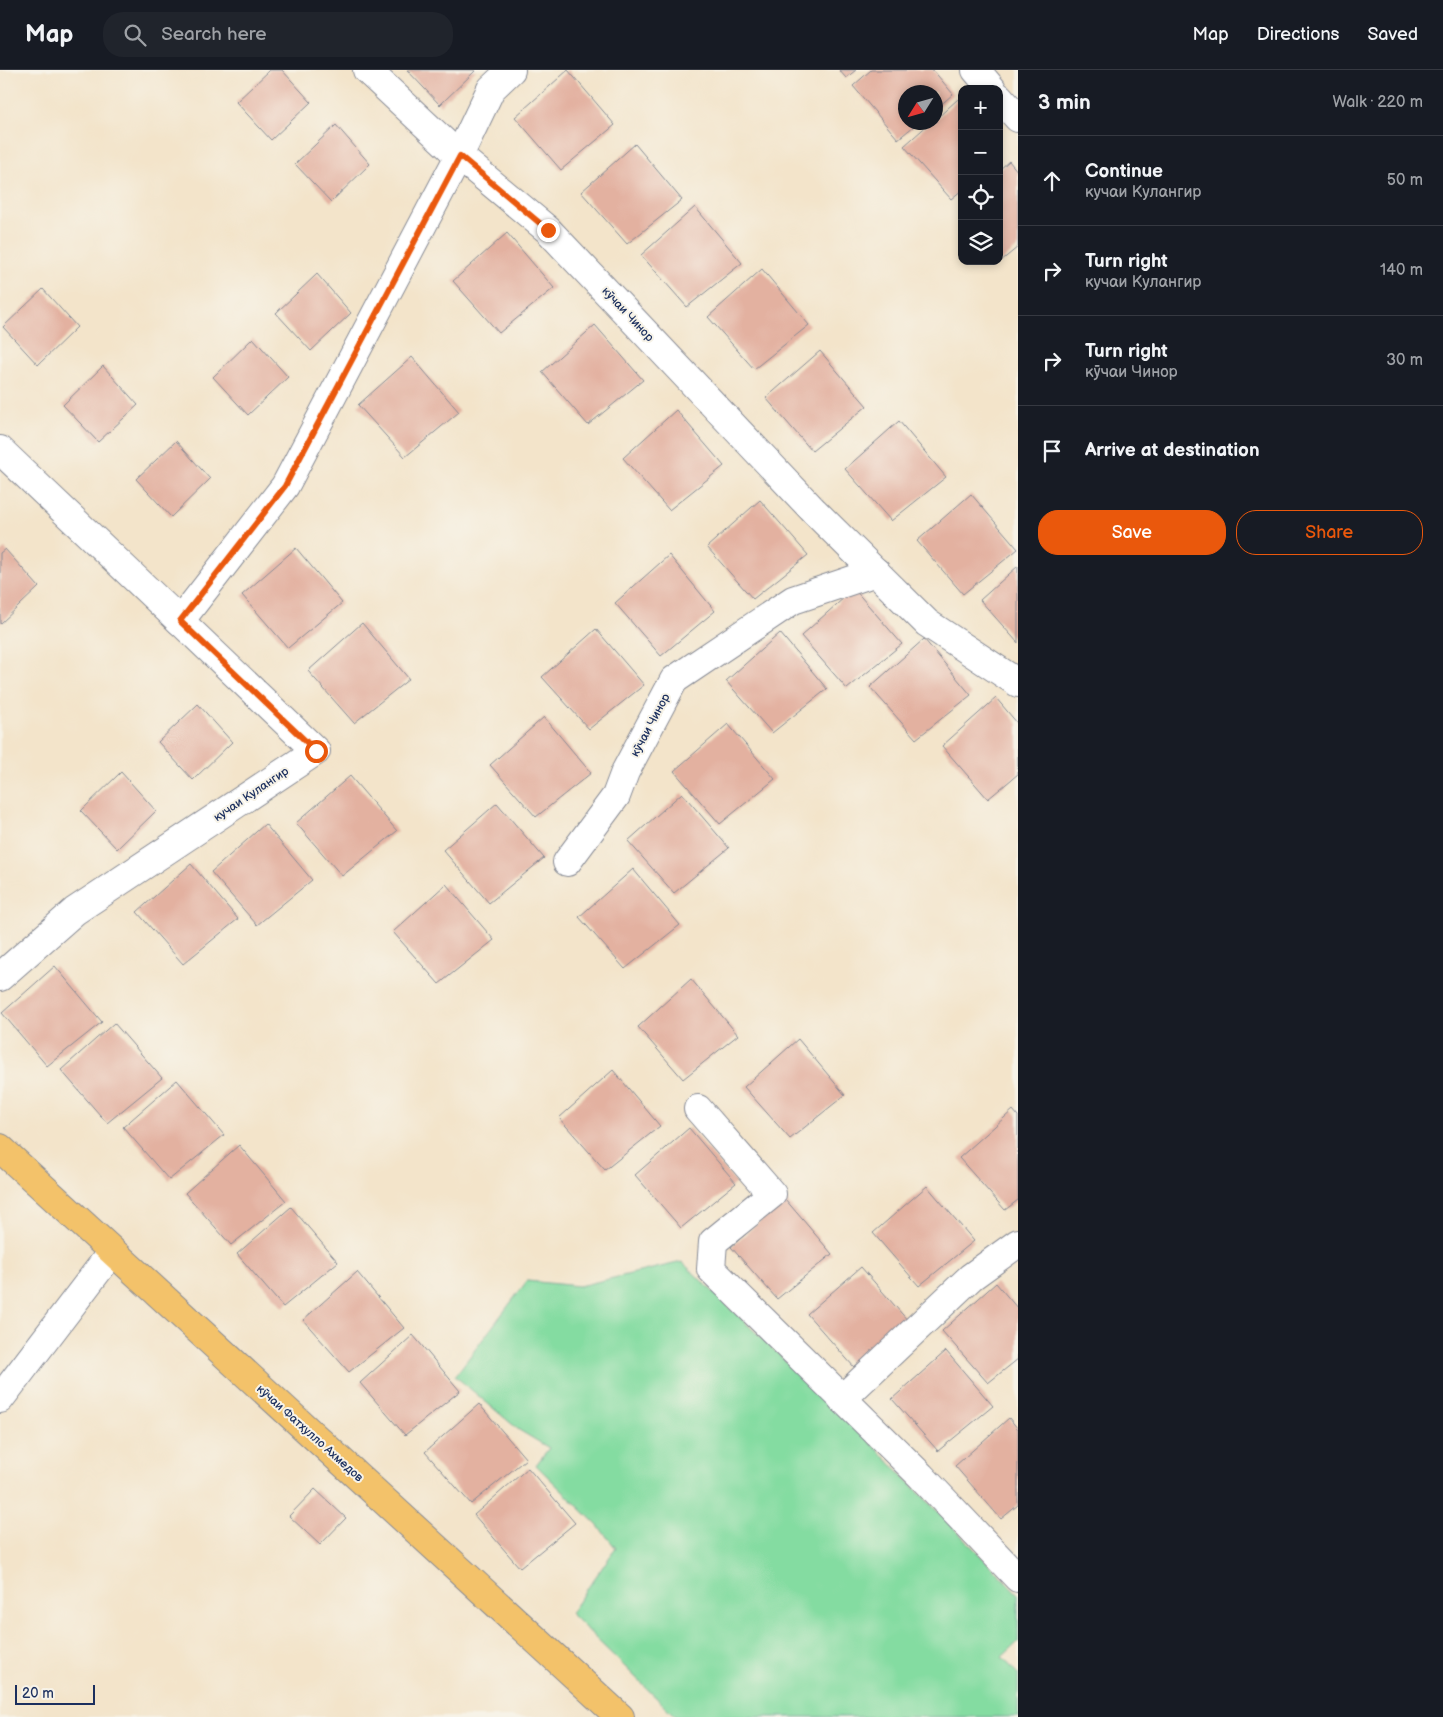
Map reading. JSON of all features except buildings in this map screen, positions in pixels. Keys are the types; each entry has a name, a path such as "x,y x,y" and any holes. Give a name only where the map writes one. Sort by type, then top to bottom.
{"main road":[{"name":"кӯчаи Фатҳулло Ахмедов","path":"0,1148 620,1717"}],"street":[{"name":"кӯчаи Чинор","path":"368,70 460,156 548,230 808,504 927,623 1018,683"},
{"path":"0,450 180,621 285,486 460,156 491,89 511,70"},
{"path":"976,70 989,85"},
{"path":"1003,101 1018,118"},
{"name":"кӯчаи Чинор","path":"568,862 616,796 625,772 674,680 793,600 876,572"},
{"name":"кучаи Кулангир","path":"0,977 75,912 316,751 180,621"},
{"path":"698,1109 772,1194 713,1242 711,1269 921,1476 1018,1578"},
{"path":"842,1399 971,1277 1018,1243"},
{"path":"0,1399 112,1252"}],"green space":[{"path":"682,1262 868,1440 1018,1594 1018,1642 1002,1657 1018,1674 1018,1717 676,1717 570,1613 616,1548 598,1526 536,1465 549,1448 519,1430 455,1376 527,1281 579,1286"}],"route":[{"path":"316,751 180,621 285,486 460,156 548,230"}]}
